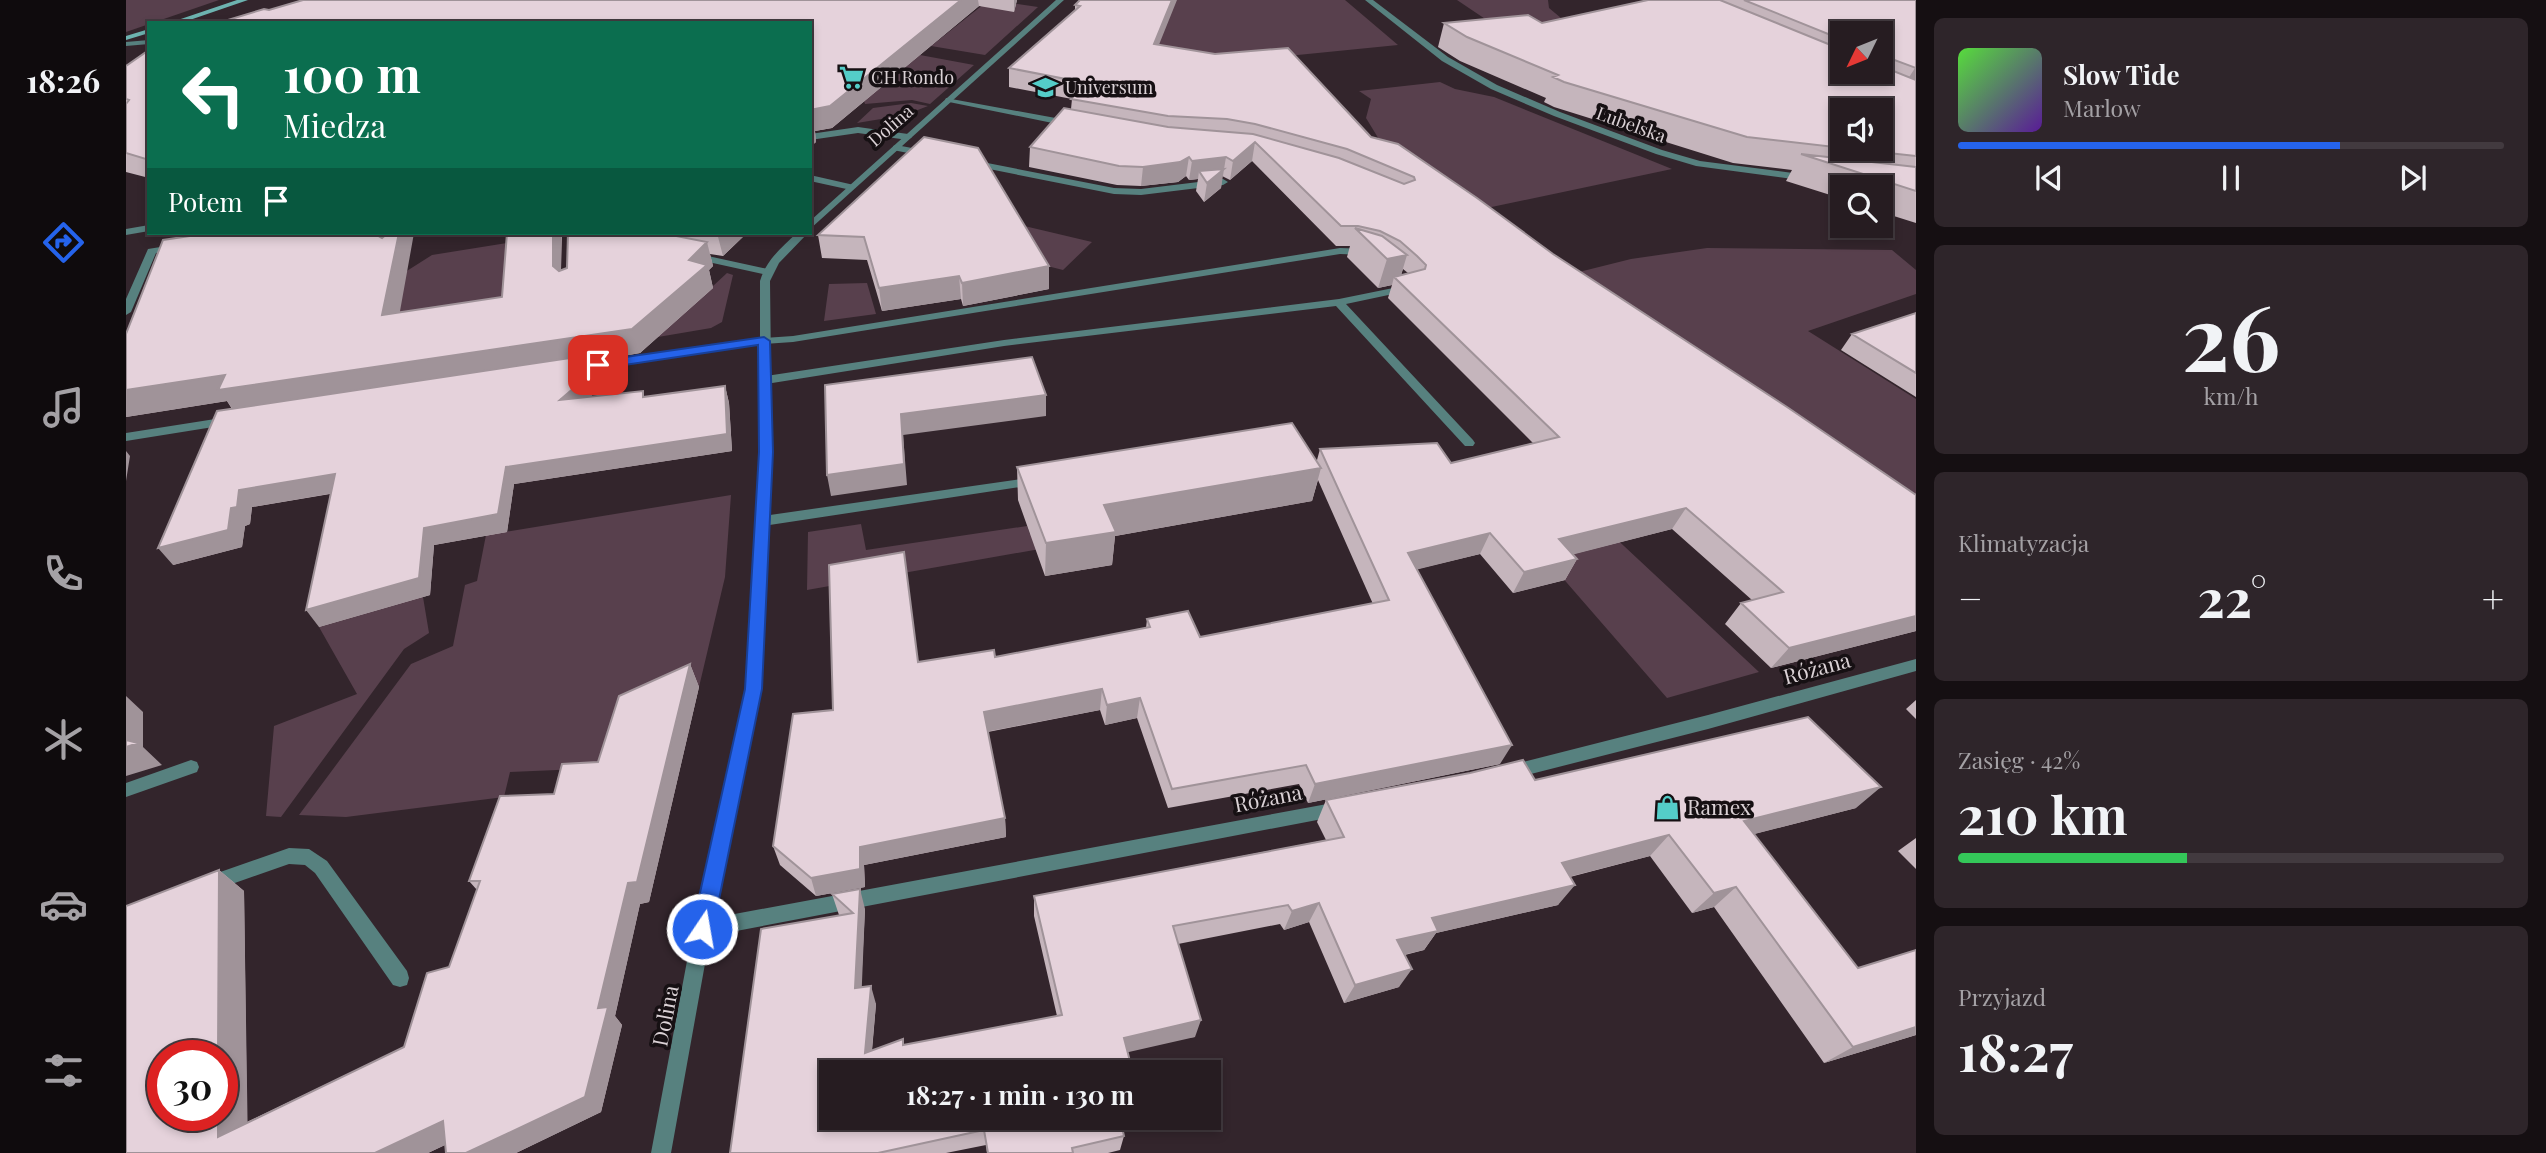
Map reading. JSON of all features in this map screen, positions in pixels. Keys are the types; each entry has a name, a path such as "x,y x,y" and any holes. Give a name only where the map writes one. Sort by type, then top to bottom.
{"main road":[{"path":"179,21 244,0"},
{"path":"126,38 147,32"}],"street":[{"name":"Dolina","path":"812,224 1060,0"},
{"name":"Lubelska","path":"1369,0 1425,46 1460,68 1511,95 1579,123 1699,164 1821,179"},
{"path":"126,44 147,42"},
{"path":"949,100 1077,125"},
{"path":"812,136 858,130 908,137"},
{"path":"895,148 942,157"},
{"path":"967,162 1114,191 1141,192 1223,182"},
{"path":"812,178 851,187"},
{"path":"126,232 147,228"},
{"path":"686,254 768,272 801,235"},
{"path":"126,312 152,251 192,245"},
{"path":"584,367 827,334 1340,251 1361,250 1377,254"},
{"name":"Dolina","path":"661,1153 702,929 753,689 766,452 764,341 768,272"},
{"path":"766,380 1004,343 1339,302 1412,287 1403,279"},
{"path":"1339,302 1469,443"},
{"path":"126,437 246,419"},
{"path":"763,521 1050,479"},
{"name":"Różana","path":"1494,776 1708,722 1916,665"},
{"path":"126,790 191,767"},
{"name":"Różana","path":"702,929 1352,806"},
{"path":"200,888 262,863 289,856 309,857 321,867 400,978"}],"shaded area":[{"path":"126,0 219,0 158,21 147,21 147,25 126,32"},
{"path":"989,0 1038,7 985,55 931,46"},
{"path":"1172,0 1345,0 1398,45 1189,66 1168,54 1148,33"},
{"path":"1457,0 1548,0 1549,8 1573,28 1509,35"},
{"path":"920,55 974,65 930,104 912,100 865,104 864,101"},
{"path":"1440,82 1455,89 1494,97 1672,169 1463,213 1391,159 1366,118 1371,99 1359,91"},
{"path":"911,103 928,106 905,115 857,123 873,108"},
{"path":"986,217 1092,242 1063,270 1016,258"},
{"path":"526,240 527,306 363,321 391,281 432,255"},
{"path":"1707,248 1892,250 1916,270 1916,294 1808,331 1916,399 1916,509 1559,277 1631,259"},
{"path":"727,273 733,275 722,322 711,328 658,337"},
{"path":"867,283 876,314 824,321 829,284"},
{"path":"731,495 725,577 699,687 630,719 610,784 580,769 510,772 504,797 346,817 299,815 411,664 453,646 465,585 477,581 486,535"},
{"path":"1594,518 1759,672 1667,698 1514,522"},
{"path":"1117,519 1125,534 807,590 808,532 861,524 866,550 1027,526 1030,534"},
{"path":"423,597 429,633 404,649 281,817 266,816 274,726 357,694 319,627"}],"building":[{"name":"CH Rondo","path":"303,0 961,0 830,106 812,110 812,21 225,21 264,9"},
{"path":"1080,0 1172,0 1154,44 1215,54 1288,48 1371,137 1398,144 1553,254 1916,495 1916,616 1789,648 1741,603 1783,592 1686,508 1559,539 1577,559 1524,572 1490,533 1408,553 1512,745 1315,784 1306,765 1172,789 1140,698 1107,705 1102,689 984,712 1005,818 860,847 860,869 811,878 773,846 793,714 833,710 829,565 904,552 918,662 994,650 995,657 1150,627 1147,619 1188,611 1200,637 1389,600 1320,449 1437,443 1451,463 1559,437 1394,277 1425,269 1426,265 1417,256 1400,241 1380,231 1358,226 1341,226 1255,142 1233,161 1226,157 1192,161 1189,157 1180,162 1143,167 1119,166 1030,147 1064,108 1168,127 1253,134 1339,158 1404,184 1415,180 1414,177 1347,149 1255,124 1227,119 1168,116 1071,99 1086,83 1009,68 1080,6 1075,5"},
{"path":"1648,0 1720,0 1830,45 1830,84 1894,84 1894,71 1916,80 1916,156 1893,154 1893,98 1830,98 1830,147 1747,137 1564,82 1553,77 1558,75 1467,37 1444,23 1528,15 1542,23"},
{"path":"1744,0 1916,0 1916,68 1894,60 1894,21 1830,21 1830,35"},
{"path":"147,51 147,159 126,153 126,104 129,100 126,99 126,66"},
{"path":"924,137 978,148 1049,266 962,283 959,276 879,288 864,237 818,235"},
{"path":"1801,154 1830,157 1830,161 1863,161 1916,167 1916,191 1893,184 1893,175 1866,175"},
{"path":"1224,169 1207,183 1199,171"},
{"path":"1355,228 1382,236 1407,255 1387,259"},
{"path":"197,235 377,235 382,238 386,235 399,235 382,315 502,297 507,235 553,235 553,266 559,271 567,268 568,235 671,235 707,242 689,260 707,265 632,329 218,390 225,375 126,390 126,334 163,240"},
{"path":"1916,313 1916,373 1852,334"},
{"path":"617,351 560,400 643,391 643,397 725,386 727,434 506,467 498,514 424,528 419,578 306,610 335,474 239,490 237,507 231,508 228,530 158,548 217,411"},
{"path":"1032,357 1046,395 901,414 904,464 827,475 825,385"},
{"path":"1292,423 1321,468 1104,505 1116,532 1046,543 1017,467"},
{"path":"690,664 637,882 628,883 598,1008 608,1007 585,1097 466,1153 446,1153 443,1121 375,1153 126,1153 126,906 219,870 218,1040 147,1040 147,1131 218,1131 218,1137 230,1131 238,1131 238,1127 404,1047 427,973 449,967 480,881 469,881 500,796 554,794 562,764 598,762 619,696"},
{"path":"1808,717 1881,787 1744,821 1858,968 1916,950 1916,1027 1853,1047 1736,887 1714,893 1669,835 1562,863 1575,885 1432,918 1438,931 1397,940 1412,969 1355,985 1319,903 1292,911 1288,905 1173,926 1201,1020 1124,1038 1130,1060 819,1060 819,1130 984,1130 878,1153 730,1153 761,929 853,913 832,894 860,889 855,988 871,986 865,1053 903,1039 903,1045 1062,1015 1034,896 1344,837 1326,800 1470,773 1523,760 1535,780"},
{"path":"126,740 138,743 126,747"},
{"path":"984,1130 1123,1130 1124,1136 1072,1148 1073,1153 988,1153"}],"place":[{"name":"CH Rondo","path":"851,78"},
{"name":"Universum","path":"1045,88"},
{"name":"Ramex","path":"1667,808"}],"route":[{"path":"598,365 764,341 766,452 753,689 702,929"}]}
